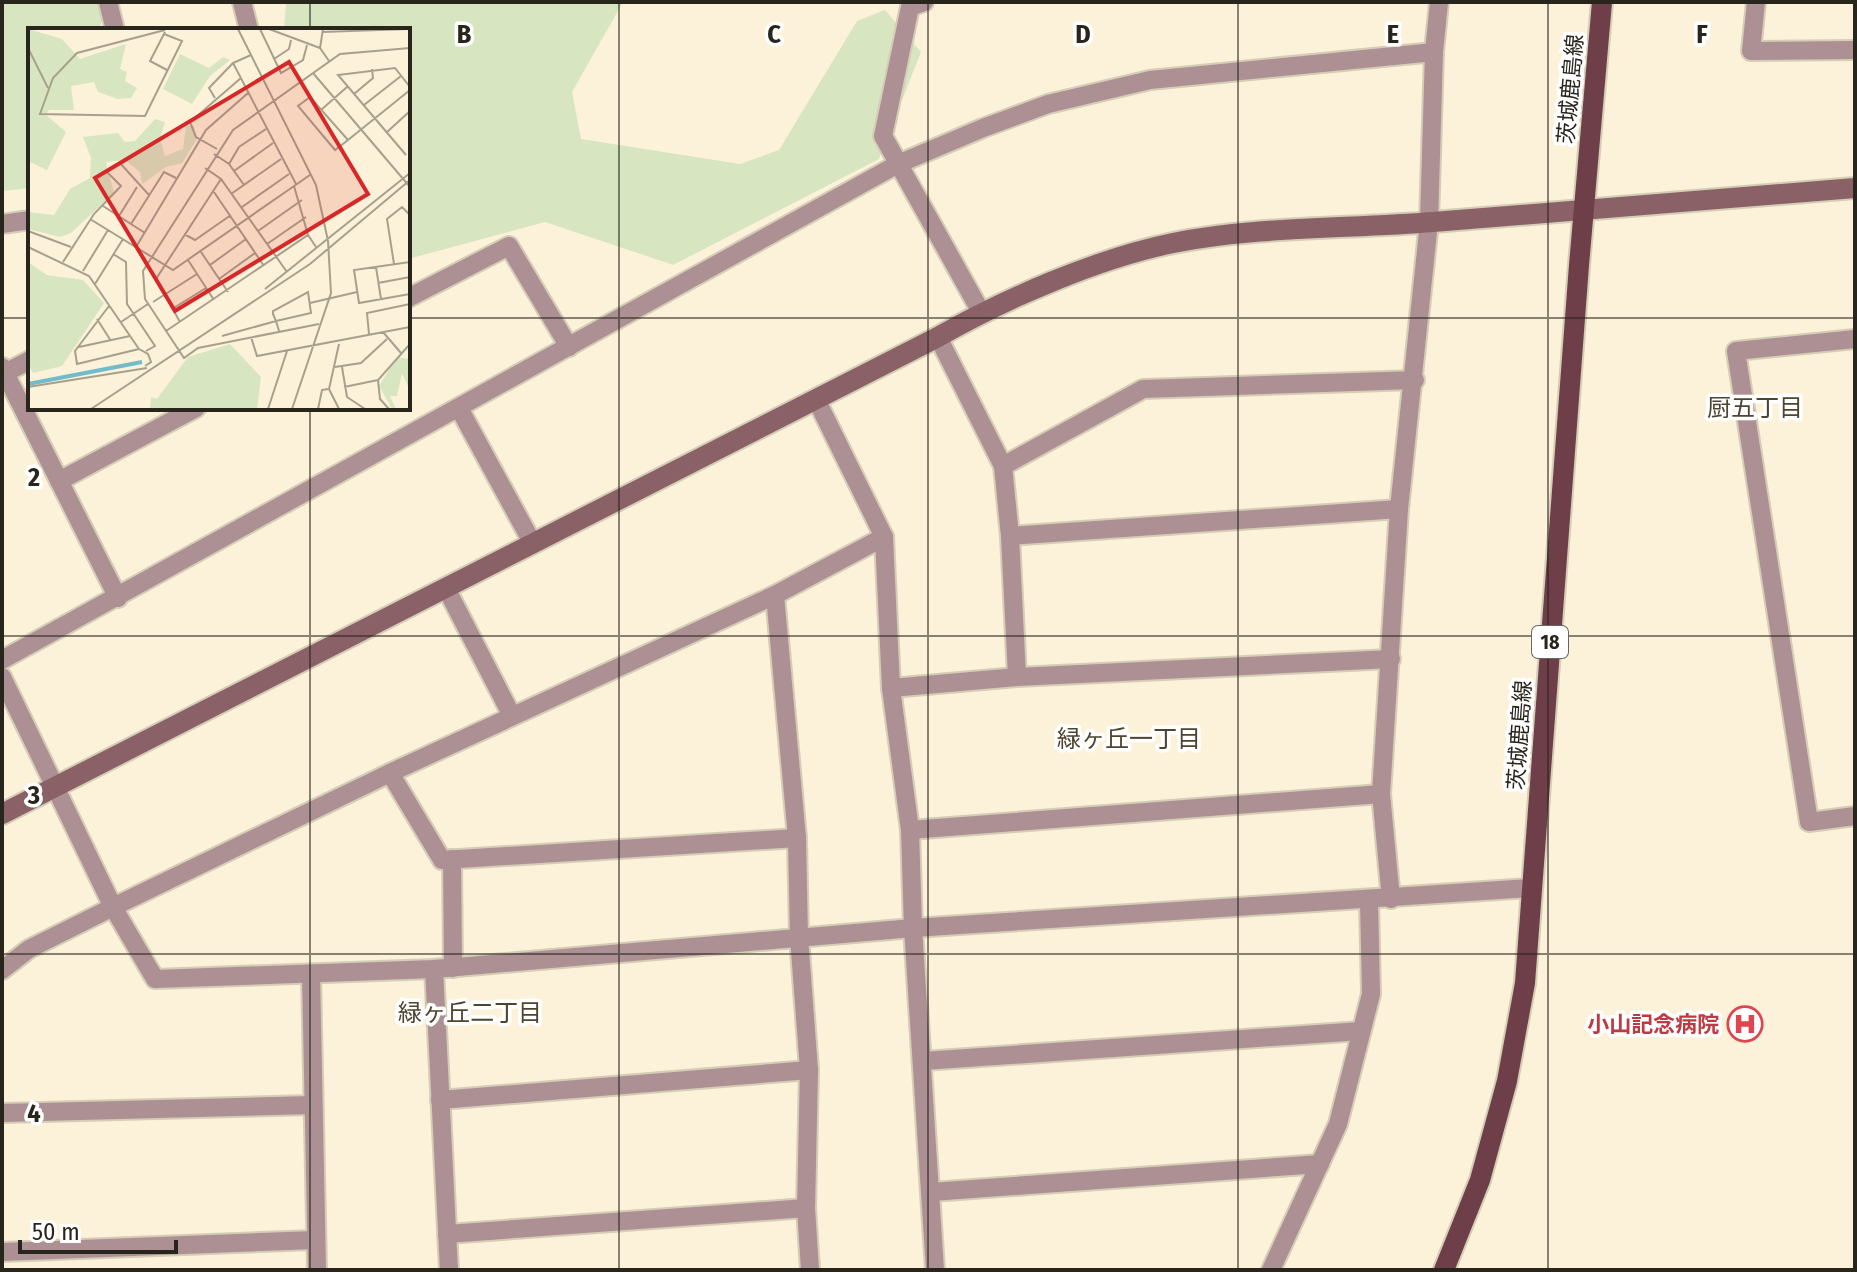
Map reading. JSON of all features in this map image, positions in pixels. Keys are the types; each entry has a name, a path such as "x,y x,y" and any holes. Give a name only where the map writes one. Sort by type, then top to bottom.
{"main road":[{"name":"茨城鹿島線","path":"1444,1270 1480,1180 1507,1081 1525,983 1602,2"}],"street":[{"path":"108,2 114,28"},
{"path":"242,2 248,28"},
{"path":"924,2 910,7 883,136 981,312"},
{"path":"1391,899 1381,794 1399,509 1415,380 1429,222 1434,52 1439,2"},
{"path":"1756,2 1751,51 1855,50"},
{"path":"2,660 898,164 1048,104 1150,80 1434,52"},
{"path":"2,814 938,337 981,312 1103,263 1172,243 1242,234 1855,188"},
{"path":"2,224 28,220"},
{"path":"410,297 509,246 569,347"},
{"path":"938,337 1003,466 1017,677"},
{"path":"1855,339 1736,351 1809,822 1855,816"},
{"path":"28,361 4,370 118,598"},
{"path":"1003,466 1143,389 1415,380"},
{"path":"816,399 884,537 891,688 910,830 913,928 935,1270"},
{"path":"459,408 533,544"},
{"path":"59,481 192,410"},
{"path":"1010,536 1399,509"},
{"path":"2,970 29,949 113,907 390,773 775,595 884,537"},
{"path":"446,588 512,716"},
{"path":"775,595 797,838 799,937 809,1070 806,1208 810,1270"},
{"path":"891,688 1017,677 1391,659"},
{"path":"2,677 113,907 155,979 453,968 913,928 1531,888"},
{"path":"390,773 442,860 797,838"},
{"path":"910,830 1381,794"},
{"path":"452,859 453,968"},
{"path":"1271,1270 1338,1124 1371,994 1369,900"},
{"path":"434,969 449,1270"},
{"path":"311,974 317,1270"},
{"path":"923,1061 1361,1031"},
{"path":"440,1100 809,1070"},
{"path":"2,1113 313,1105"},
{"path":"931,1192 1320,1164"},
{"path":"447,1234 806,1208"},
{"path":"2,1252 315,1240"}],"green space":[{"path":"2,2 104,2 100,28 28,28 28,188 2,191"},
{"path":"286,2 623,2 572,92 581,139 740,164 779,150 857,21 885,10 921,52 879,159 673,265 545,222 410,258 410,28 284,28"}],"place":[{"name":"小山記念病院","path":"1745,1024"}],"district":[{"name":"厨五丁目","path":"1755,408"},
{"name":"緑ヶ丘一丁目","path":"1129,739"},
{"name":"緑ヶ丘二丁目","path":"470,1013"}]}
